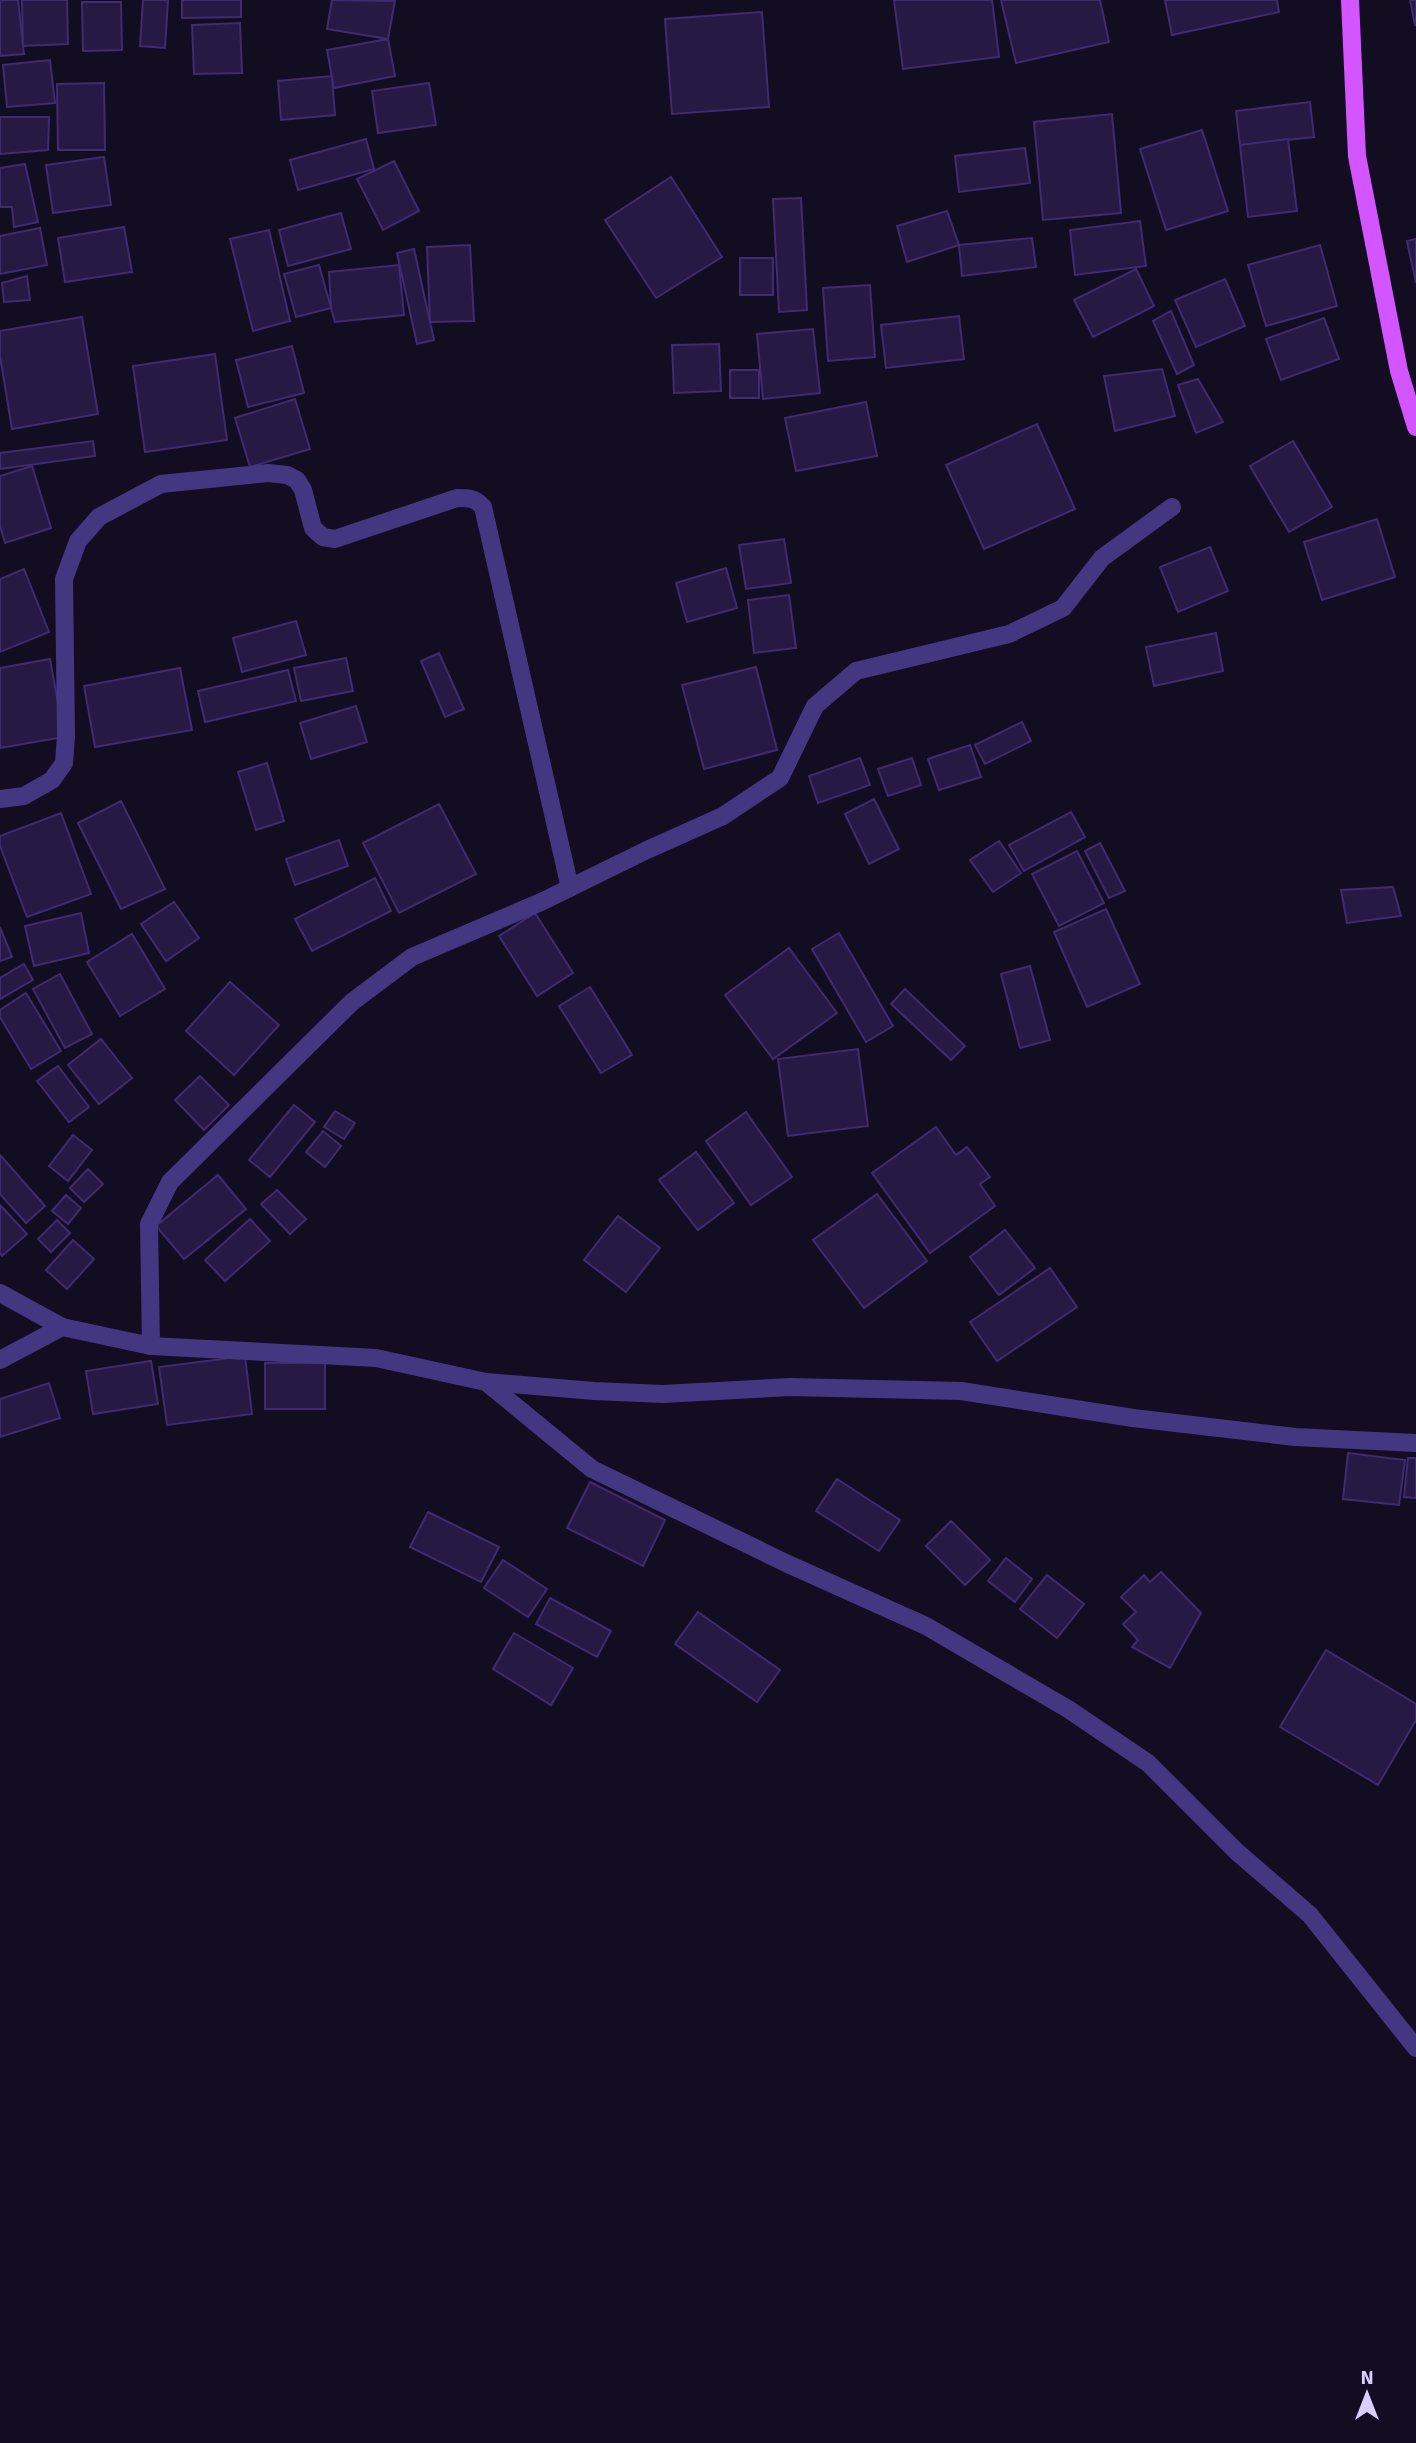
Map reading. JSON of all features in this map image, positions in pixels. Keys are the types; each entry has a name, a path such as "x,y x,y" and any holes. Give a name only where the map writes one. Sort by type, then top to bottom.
{"main road":[{"path":"1350,0 1357,156 1399,370 1416,427"}],"street":[{"path":"0,799 24,796 52,780 64,764 64,579 78,541 99,517 161,484 268,473 287,475 297,480 303,490 313,528 323,537 335,539 457,498 468,498 477,500 483,507 570,888"},
{"path":"151,1346 149,1224 170,1182 352,1002 412,957 723,817 780,778 815,706 856,671 1009,634 1063,608 1102,558 1172,507"},
{"path":"0,1293 62,1327 151,1346 376,1358 486,1382 663,1394 791,1387 961,1391 1133,1418 1295,1437 1416,1443"},
{"path":"0,1360 62,1327"},
{"path":"486,1382 592,1469 788,1564 926,1626 1068,1709 1148,1763 1237,1852 1310,1915 1416,2048"}],"building":[{"path":"0,0 18,0 24,54 0,56"},
{"path":"22,0 67,0 68,44 23,46"},
{"path":"143,0 168,0 165,48 140,46"},
{"path":"182,0 241,0 241,17 182,18"},
{"path":"332,0 395,1 388,39 327,29"},
{"path":"894,0 992,0 999,57 903,69"},
{"path":"1001,0 1100,0 1109,42 1016,63"},
{"path":"1165,0 1277,0 1279,12 1172,35"},
{"path":"1410,0 1416,0 1416,25 1415,25"},
{"path":"82,2 121,2 122,50 83,51"},
{"path":"762,12 769,107 672,114 665,19"},
{"path":"240,23 242,73 194,74 192,25"},
{"path":"388,39 395,76 334,88 327,50"},
{"path":"50,60 55,103 7,107 3,65"},
{"path":"332,76 335,115 281,120 278,81"},
{"path":"104,83 105,150 58,150 57,84"},
{"path":"429,83 436,125 378,133 372,91"},
{"path":"1310,102 1314,137 1240,145 1236,111"},
{"path":"1112,114 1121,213 1043,220 1034,122"},
{"path":"0,117 49,117 48,150 0,154"},
{"path":"1202,130 1228,211 1166,230 1140,149"},
{"path":"366,139 374,169 298,190 290,160"},
{"path":"1288,139 1297,211 1248,217 1240,145"},
{"path":"1025,148 1030,183 959,192 955,156"},
{"path":"104,157 111,205 53,213 46,165"},
{"path":"394,161 419,211 383,230 357,179"},
{"path":"25,164 38,222 14,227 12,207 0,207 0,168"},
{"path":"671,177 722,257 656,298 605,220"},
{"path":"801,198 807,310 779,312 773,199"},
{"path":"947,211 959,245 907,262 897,226"},
{"path":"341,213 351,249 288,266 279,230"},
{"path":"1140,221 1146,266 1075,275 1070,230"},
{"path":"124,227 132,272 65,282 58,238"},
{"path":"40,228 47,265 0,274 0,236"},
{"path":"269,230 290,321 253,331 230,239"},
{"path":"1032,238 1036,267 962,276 959,245"},
{"path":"1416,239 1416,283 1407,241"},
{"path":"470,245 474,321 430,322 427,247"},
{"path":"1320,245 1337,306 1266,326 1248,265"},
{"path":"414,249 434,340 417,344 397,253"},
{"path":"740,258 773,258 773,295 740,295"},
{"path":"319,265 331,308 296,317 284,274"},
{"path":"399,265 404,315 335,322 331,308 329,272"},
{"path":"1136,269 1154,306 1093,337 1074,300"},
{"path":"27,276 30,300 4,302 2,283"},
{"path":"1225,279 1245,326 1196,347 1175,300"},
{"path":"870,285 875,357 828,361 823,288"},
{"path":"1171,311 1194,365 1177,374 1153,321"},
{"path":"959,316 964,359 886,368 881,325"},
{"path":"82,317 98,414 12,429 0,356 0,331"},
{"path":"1324,318 1339,359 1281,380 1266,339"},
{"path":"813,329 820,393 763,399 757,334"},
{"path":"719,344 721,391 674,393 672,345"},
{"path":"292,346 304,393 248,407 236,360"},
{"path":"215,354 227,440 145,452 133,366"},
{"path":"1162,369 1175,416 1115,431 1104,376"},
{"path":"730,370 759,370 759,398 730,398"},
{"path":"1198,379 1223,422 1196,433 1178,385"},
{"path":"295,399 310,449 250,467 235,418"},
{"path":"866,402 877,456 796,471 785,418"},
{"path":"1037,424 1075,509 984,549 946,465"},
{"path":"93,441 95,456 0,469 0,453"},
{"path":"1293,441 1332,507 1289,532 1250,466"},
{"path":"32,466 51,528 5,543 0,526 0,476"},
{"path":"1377,519 1395,577 1322,600 1304,542"},
{"path":"784,539 791,583 746,589 739,545"},
{"path":"1210,547 1228,591 1178,612 1160,567"},
{"path":"726,568 737,608 687,622 676,583"},
{"path":"24,569 49,632 0,652 0,579"},
{"path":"789,595 796,648 754,653 748,600"},
{"path":"296,621 306,655 242,672 233,638"},
{"path":"1216,633 1223,671 1154,686 1146,647"},
{"path":"439,653 464,709 445,717 421,661"},
{"path":"346,658 353,691 301,701 294,668"},
{"path":"50,659 64,737 0,748 0,668"},
{"path":"756,667 777,750 704,769 682,685"},
{"path":"180,668 192,730 95,747 84,686"},
{"path":"288,670 296,701 205,722 198,691"},
{"path":"356,706 367,742 311,759 300,723"},
{"path":"1022,722 1031,741 985,764 975,745"},
{"path":"970,745 981,777 939,790 928,759"},
{"path":"860,758 870,785 818,803 809,776"},
{"path":"912,758 921,785 888,796 878,769"},
{"path":"267,763 284,821 256,830 238,772"},
{"path":"874,799 899,849 869,864 845,814"},
{"path":"121,801 165,889 121,909 78,823"},
{"path":"439,804 476,874 399,913 363,843"},
{"path":"1071,812 1085,837 1024,871 1009,845"},
{"path":"61,813 91,894 27,917 0,846 0,836"},
{"path":"339,840 348,866 295,885 286,859"},
{"path":"999,841 1021,873 993,892 970,860"},
{"path":"1100,843 1125,891 1109,898 1085,851"},
{"path":"1077,851 1104,903 1059,926 1032,874"},
{"path":"375,878 391,911 312,951 295,919"},
{"path":"1393,887 1401,916 1347,923 1341,890"},
{"path":"174,902 199,938 166,961 141,924"},
{"path":"1106,909 1140,984 1087,1007 1054,932"},
{"path":"81,913 89,953 34,966 25,926"},
{"path":"535,913 573,973 537,996 499,936"},
{"path":"0,927 12,957 0,961"},
{"path":"839,933 893,1026 866,1042 812,949"},
{"path":"132,934 165,989 120,1016 87,962"},
{"path":"789,948 837,1013 773,1059 725,995"},
{"path":"24,964 33,980 0,999 0,978"},
{"path":"1030,966 1050,1040 1020,1048 1001,974"},
{"path":"60,974 92,1034 65,1048 33,989"},
{"path":"230,982 279,1025 234,1075 186,1031"},
{"path":"590,987 632,1055 601,1073 559,1006"},
{"path":"905,989 965,1046 951,1060 891,1004"},
{"path":"26,993 61,1051 31,1069 0,1017 0,1010"},
{"path":"101,1039 132,1078 99,1104 68,1065"},
{"path":"858,1049 868,1126 788,1136 778,1059"},
{"path":"58,1066 89,1107 69,1122 37,1081"},
{"path":"200,1076 229,1105 204,1130 175,1100"},
{"path":"294,1105 315,1122 270,1177 249,1160"},
{"path":"335,1111 355,1123 344,1139 324,1127"},
{"path":"746,1112 792,1177 751,1205 706,1141"},
{"path":"936,1127 956,1155 967,1147 990,1177 980,1184 995,1206 930,1253 872,1173"},
{"path":"323,1131 341,1146 325,1167 306,1152"},
{"path":"73,1135 92,1150 68,1181 49,1166"},
{"path":"696,1152 734,1203 698,1230 659,1180"},
{"path":"0,1155 45,1206 26,1223 0,1194"},
{"path":"88,1169 103,1184 84,1202 70,1188"},
{"path":"218,1175 246,1209 184,1259 156,1226"},
{"path":"277,1190 306,1219 290,1234 261,1204"},
{"path":"877,1194 927,1261 864,1308 813,1240"},
{"path":"66,1195 81,1208 68,1224 52,1211"},
{"path":"0,1205 27,1234 2,1256 0,1253"},
{"path":"618,1216 660,1248 626,1292 584,1260"},
{"path":"250,1219 270,1241 225,1281 205,1260"},
{"path":"57,1220 70,1233 51,1252 38,1239"},
{"path":"1005,1230 1035,1268 999,1295 970,1257"},
{"path":"73,1240 94,1259 67,1289 46,1270"},
{"path":"1050,1268 1077,1307 997,1361 970,1322"},
{"path":"245,1356 252,1414 167,1425 159,1367"},
{"path":"151,1361 158,1404 93,1414 86,1371"},
{"path":"265,1363 325,1363 325,1409 265,1409"},
{"path":"49,1383 60,1418 0,1437 0,1399"},
{"path":"1348,1453 1405,1460 1399,1505 1343,1499"},
{"path":"1408,1458 1416,1458 1416,1498 1404,1497"},
{"path":"837,1479 900,1520 879,1551 816,1511"},
{"path":"590,1482 665,1520 643,1566 567,1528"},
{"path":"428,1512 499,1547 481,1582 410,1547"},
{"path":"951,1521 990,1560 965,1585 926,1546"},
{"path":"1006,1558 1032,1579 1015,1602 988,1581"},
{"path":"503,1560 547,1589 528,1617 484,1588"},
{"path":"1161,1572 1201,1613 1170,1668 1132,1647 1138,1640 1123,1624 1136,1612 1121,1597 1144,1575 1150,1582"},
{"path":"1047,1575 1084,1604 1057,1638 1020,1609"},
{"path":"550,1598 611,1631 597,1657 536,1624"},
{"path":"698,1612 780,1670 757,1702 675,1644"},
{"path":"514,1633 573,1668 551,1705 493,1669"},
{"path":"1326,1650 1416,1704 1416,1720 1378,1785 1280,1727"}]}
